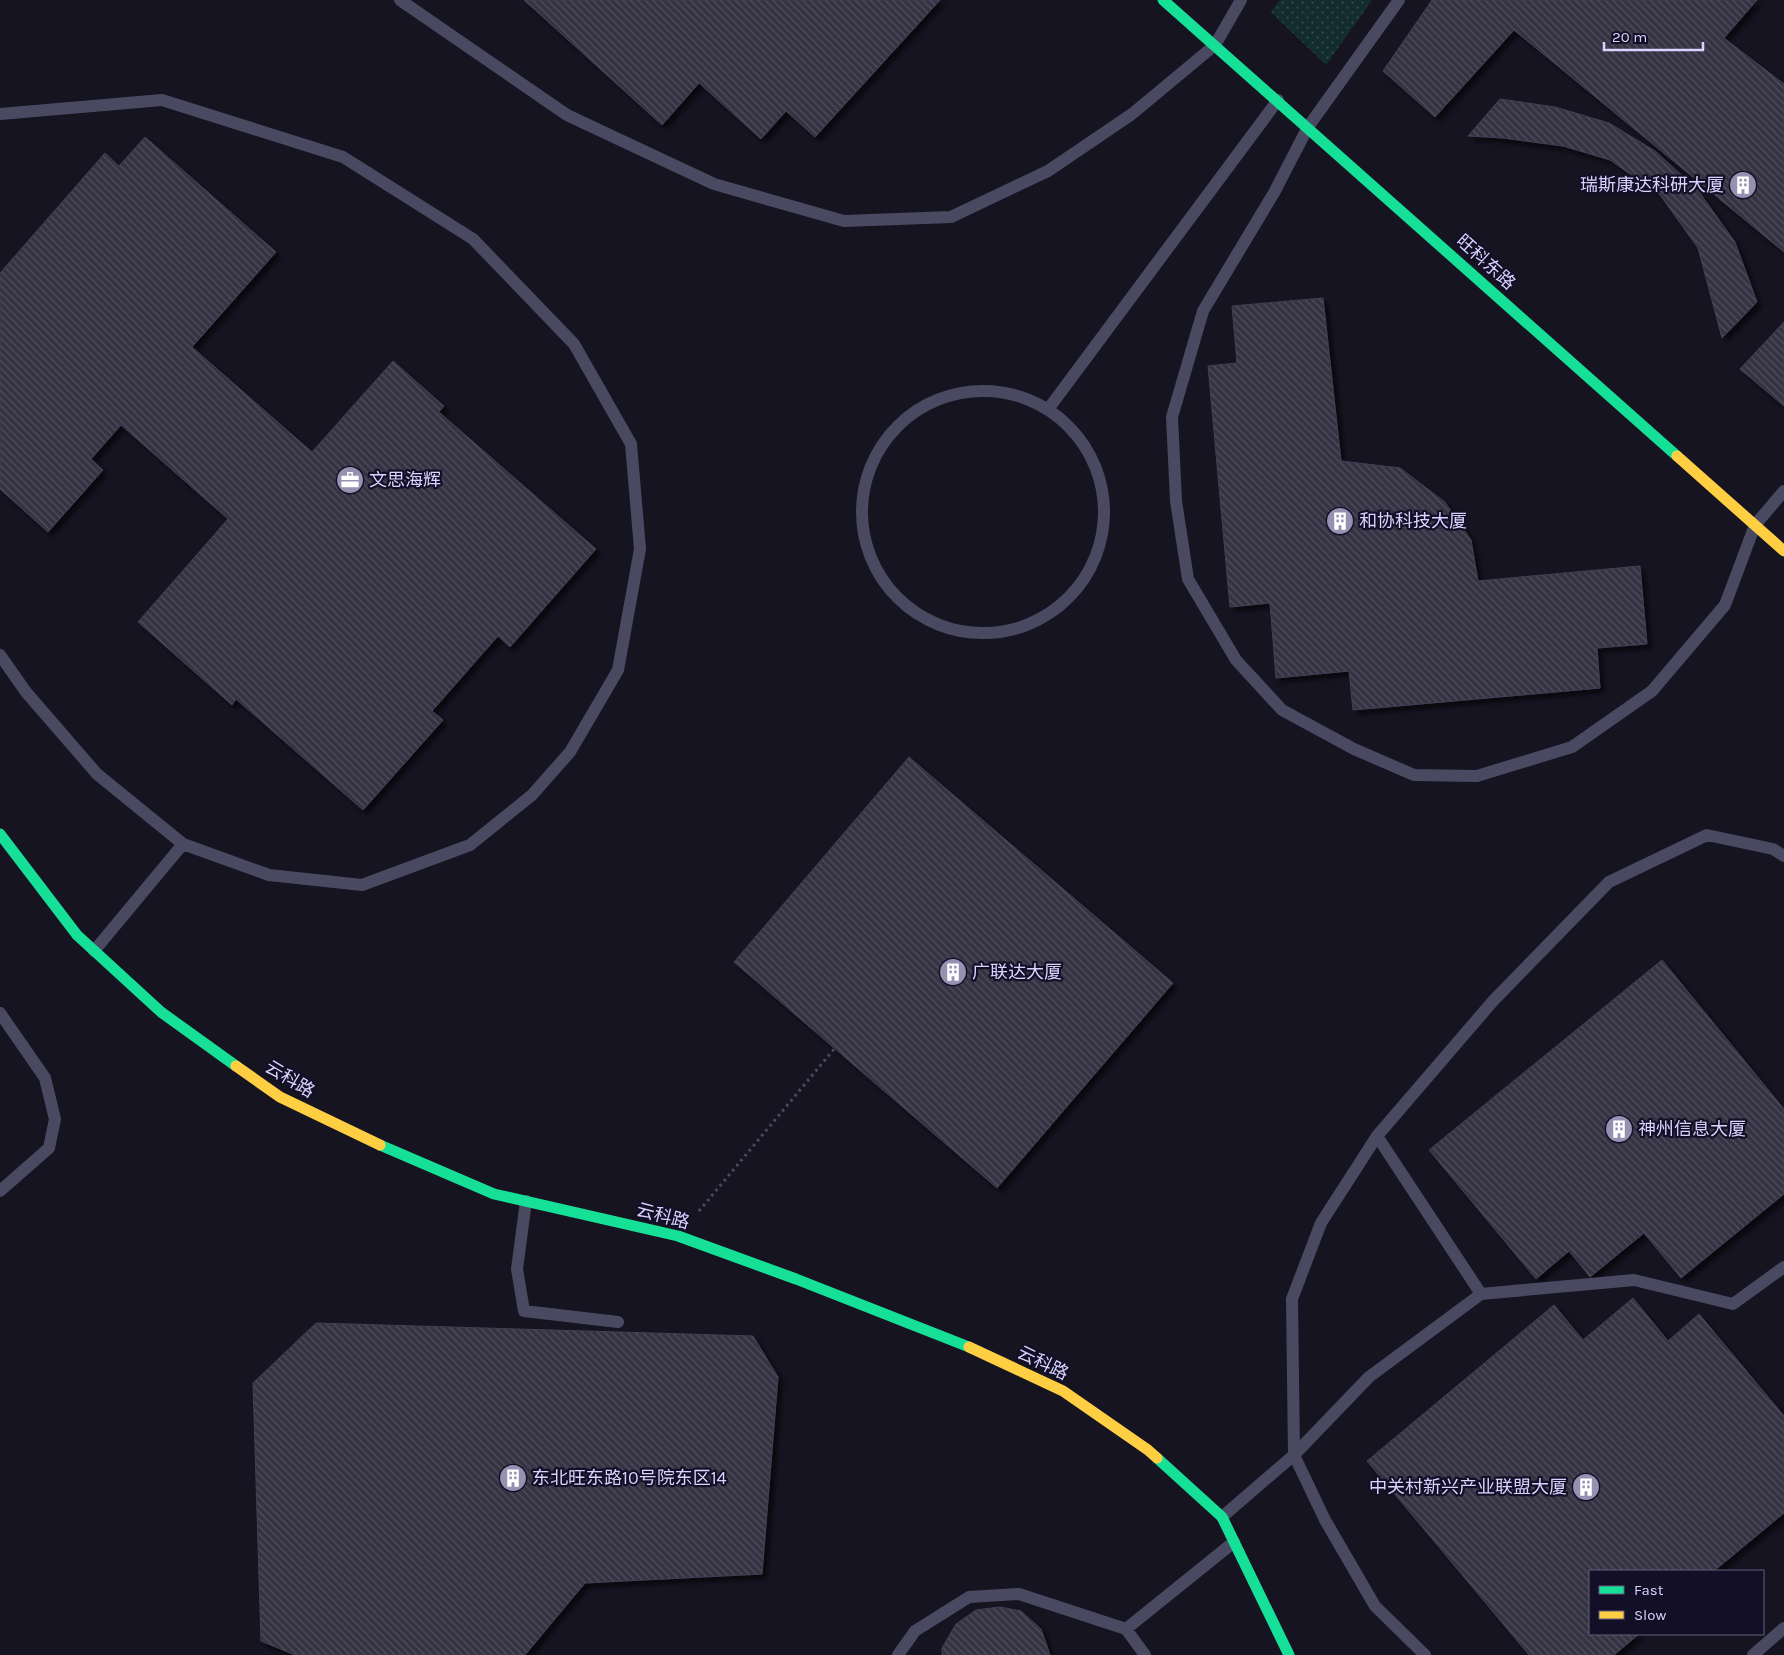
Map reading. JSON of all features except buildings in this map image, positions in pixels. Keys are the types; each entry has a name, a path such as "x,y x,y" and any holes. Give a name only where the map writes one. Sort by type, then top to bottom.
{"street":[{"name":"旺科东路","path":"1163,0 1278,100 1784,551"},
{"name":"云科路","path":"0,834 77,935 94,951 161,1012 280,1097 373,1142 494,1194 678,1236 956,1340 1063,1391 1148,1450 1222,1517 1289,1655"}],"lane":[{"path":"400,0 567,115 714,184 844,220 951,216 1048,171 1124,119 1215,45 1241,0"},
{"path":"1399,0 1308,127 1275,191 1203,311 1172,417 1176,502 1188,579 1236,660 1282,710 1354,749 1414,775 1477,776 1572,747 1652,691 1725,605 1755,525 1784,490"},
{"path":"0,114 162,100 343,158 474,239 574,344 631,444 640,550 618,670 570,752 532,795 470,845 362,885 270,875 183,844 98,774 26,692 0,655"},
{"path":"1048,408 1278,100"},
{"path":"968,391 1010,392 1048,408 1080,436 1098,469 1106,506 1102,545 1086,580 1059,608 1026,627 988,635 947,630 910,610 881,580 865,543 861,502 872,462 895,427 929,403 968,391"},
{"path":"1425,1655 1375,1606 1325,1520 1294,1455 1292,1299 1321,1223 1377,1136 1493,1001 1609,882 1708,835 1773,849 1784,856"},
{"path":"94,951 183,844"},
{"path":"0,1013 45,1078 55,1119 48,1148 0,1190"},
{"path":"1377,1136 1481,1294"},
{"path":"526,1201 517,1269 524,1311 618,1322"},
{"path":"1222,1517 1294,1455 1369,1377 1481,1294 1634,1280 1734,1304 1784,1267"},
{"path":"1126,1629 1234,1542"},
{"path":"898,1655 915,1631 969,1597 1019,1594 1126,1629 1145,1655"},
{"path":"1753,1655 1784,1628"}],"path":[{"path":"678,1236 834,1048"}],"green space":[{"path":"1280,0 1372,0 1326,65 1271,12"}],"traffic: fast":[{"path":"1163,0 1677,456"},
{"path":"0,834 77,935 161,1012 236,1066"},
{"path":"380,1145 494,1194 678,1236 796,1279 969,1347"},
{"path":"1157,1458 1222,1517 1289,1655"}],"traffic: slow":[{"path":"1677,456 1784,551"},
{"path":"236,1066 280,1097 380,1145"},
{"path":"969,1347 1063,1391 1157,1458"}],"place":[{"name":"瑞斯康达科研大厦","path":"1743,185"},
{"name":"文思海辉","path":"350,480"},
{"name":"和协科技大厦","path":"1340,521"},
{"name":"广联达大厦","path":"953,972"},
{"name":"神州信息大厦","path":"1619,1129"},
{"name":"东北旺东路10号院东区14","path":"513,1478"},
{"name":"中关村新兴产业联盟大厦","path":"1586,1487"}]}
